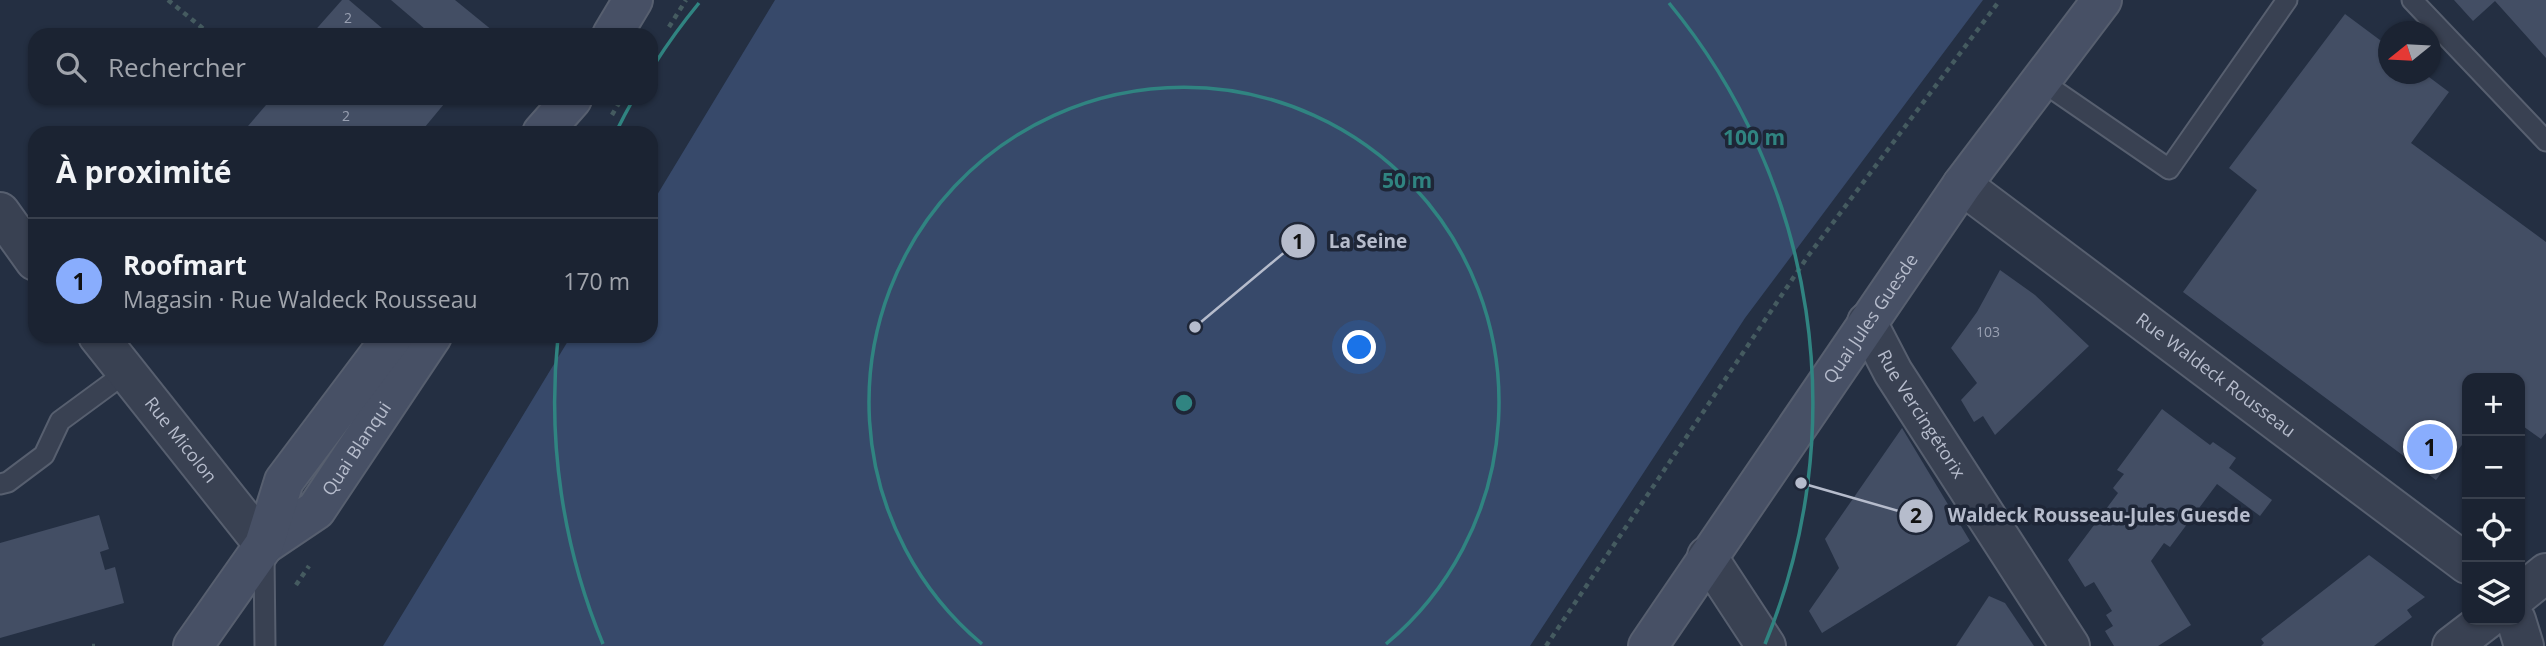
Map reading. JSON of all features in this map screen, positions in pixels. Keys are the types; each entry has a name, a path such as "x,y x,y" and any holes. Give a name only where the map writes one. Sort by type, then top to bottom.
{"main road":[{"path":"616,28 633,0"},
{"name":"Quai Jules Guesde","path":"1648,646 1962,185 2102,0"},
{"path":"548,126 567,105"},
{"path":"561,126 570,105"},
{"name":"Quai Blanqui","path":"193,646 264,545 284,481 388,343"},
{"name":"Quai Blanqui","path":"264,545 316,510 427,343"}],"street":[{"name":"Rue Waldeck Rousseau","path":"1962,185 2463,562"},
{"path":"0,212 28,251"},
{"name":"Rue Vercingétorix","path":"1867,322 1893,372 2070,646"},
{"name":"Rue Micolon","path":"104,343 264,545"},
{"path":"1707,556 1766,646"},
{"path":"2525,590 2546,573"},
{"path":"2452,646 2479,625"},
{"path":"2517,625 2524,646"}],"lane":[{"path":"2041,81 2169,169 2287,0"},
{"path":"2412,0 2546,141"},
{"path":"0,484 8,482 44,455 60,421 128,371"},
{"path":"264,545 265,646"}],"path":[{"path":"168,0 202,28"},
{"path":"1546,646 1808,256 2000,0"}],"water":[{"path":"775,0 1983,0 1745,318 1530,646 383,646 567,343 658,343 658,193"}],"building":[{"path":"342,0 349,0 382,28 317,28"},
{"path":"391,0 455,0 489,28 424,28"},
{"path":"2454,0 2546,0 2546,58 2495,1 2473,21"},
{"path":"2345,14 2378,39 2378,84 2438,84 2449,92 2411,143 2546,242 2546,433 2541,439 2525,428 2525,373 2462,373 2462,445 2436,480 2183,292 2257,190 2229,168"},
{"path":"266,105 443,105 426,126 248,126"},
{"path":"2000,270 2035,295 2089,346 1995,435 1983,416 1974,422 1961,400 1977,383 1951,348 1977,312"},
{"path":"2162,409 2210,445 2213,442 2236,458 2229,468 2272,500 2260,516 2217,484 2170,547 2164,543 2151,561 2191,625 2158,646 2114,646 2105,631 2113,626 2106,615 2112,611 2094,582 2085,587 2068,560 2118,493 2113,488 2124,474 2117,470"},
{"path":"1902,428 1970,541 1822,633 1809,611 1839,568 1825,539"},
{"path":"99,515 109,549 100,552 105,570 115,567 124,603 0,638 0,543"},
{"path":"2369,555 2425,597 2407,610 2412,617 2374,646 2261,646 2264,643 2261,639"},
{"path":"1989,596 2005,603 2034,646 1956,646"}],"place":[{"name":"La Seine","path":"1195,327"},
{"name":"Roofmart","path":"2430,447"},
{"name":"Waldeck Rousseau-Jules Guesde","path":"1801,483"}]}
